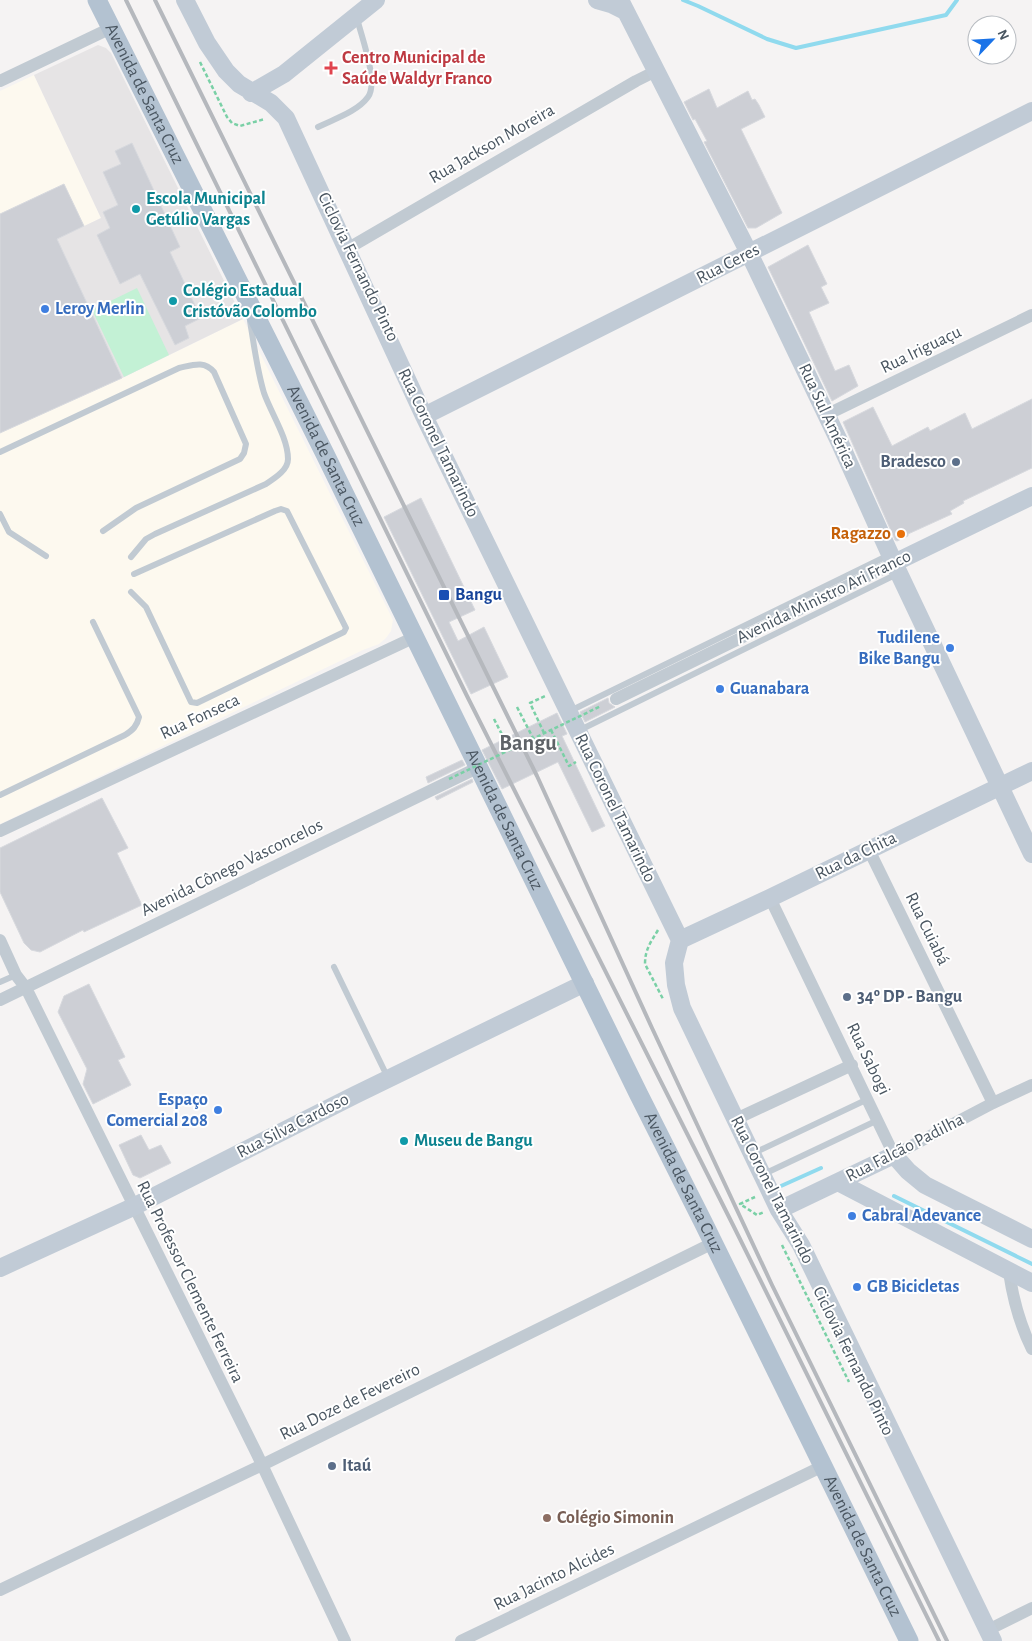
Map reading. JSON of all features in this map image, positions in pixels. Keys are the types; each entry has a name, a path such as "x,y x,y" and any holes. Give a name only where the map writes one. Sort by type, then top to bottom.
{"main road":[{"name":"Avenida de Santa Cruz","path":"97,0 415,637 909,1641"},
{"name":"Rua Coronel Tamarindo","path":"185,0 207,43 226,71 251,93 271,103 286,118 568,722 680,940 674,963 676,985 682,1008 778,1208 801,1245 991,1636"},
{"path":"251,93 284,74 376,0"},
{"name":"Rua Sul América","path":"597,0 623,6 749,253 840,441 894,563 1032,854"},
{"name":"Rua Ceres","path":"424,416 1032,111"},
{"name":"Avenida Ministro Ari Franco","path":"894,563 1032,496"},
{"name":"Rua da Chita","path":"680,940 1032,771"},
{"name":"Rua Silva Cardoso","path":"0,1268 133,1207 388,1078 585,983"},
{"path":"894,1155 908,1171 925,1185 1032,1239"},
{"name":"Rua Falcão Padilha","path":"778,1208 894,1155"},
{"path":"838,1182 1032,1283"}],"street":[{"path":"0,81 111,28"},
{"name":"Rua Jackson Moreira","path":"347,249 656,71"},
{"name":"Rua Iriguaçu","path":"826,415 1032,316"},
{"name":"Avenida Ministro Ari Franco","path":"616,699 894,563"},
{"name":"Rua Fonseca","path":"0,831 415,637"},
{"name":"Avenida Cônego Vasconcelos","path":"0,1000 479,767"},
{"name":"Rua Cuiabá","path":"869,850 993,1103"},
{"name":"Rua Sabogi","path":"770,898 894,1155"},
{"name":"Rua Professor Clemente Ferreira","path":"0,940 16,975 26,988 262,1465 345,1641"},
{"path":"736,1120 852,1065"},
{"name":"Rua Falcão Padilha","path":"894,1155 993,1103 1028,1091"},
{"name":"Rua Doze de Fevereiro","path":"0,1590 262,1465 713,1242"},
{"path":"1009,1272 1013,1298 1032,1349"},
{"name":"Rua Jacinto Alcides","path":"461,1641 823,1466"},
{"path":"991,1636 1032,1608"}],"lane":[{"path":"318,127 359,106 368,98 372,90 371,75 356,16"},
{"path":"131,557 146,539 155,534 271,481 284,469 288,460 285,442 260,378 246,296"},
{"path":"0,452 179,368 203,364 210,367 214,372 246,444 244,453 240,459 136,508 103,531"},
{"path":"131,592 146,607 191,702 196,703 344,632 346,628 287,511 281,509 134,574"},
{"path":"0,514 8,532 46,556"},
{"path":"568,722 894,563"},
{"path":"568,722 894,563"},
{"path":"0,795 125,735 138,724 139,717 92,622"},
{"path":"334,967 388,1078"},
{"path":"0,982 16,975"},
{"path":"752,1154 868,1099"},
{"path":"762,1175 878,1120"}],"path":[{"path":"198,59 227,118 232,123 240,126 262,118 270,120"},
{"path":"530,703 544,733"},
{"path":"449,779 601,706"},
{"path":"517,707 532,738"},
{"path":"494,719 510,750"},
{"path":"551,730 569,766 575,763"},
{"path":"660,926 647,947 645,960 663,1000"},
{"path":"740,1204 756,1215 778,1208"},
{"name":"Ciclovia Fernando Pinto","path":"778,1238 853,1390"}],"shaded area":[{"path":"98,45 106,48 111,53 243,319 122,378 57,239 101,218 34,75"},
{"path":"34,75 101,218 57,239 123,378 243,319 393,620 391,631 379,644 0,824 0,91"}],"green space":[{"path":"137,288 169,355 124,377 92,310"}],"building":[{"path":"709,89 717,108 748,91 752,100 755,99 765,117 741,129 782,213 756,228 748,228 704,142 707,141 684,102"},
{"path":"132,143 180,247 170,252 201,318 185,326 189,338 175,345 140,274 120,284 97,235 110,228 103,212 118,205 103,172 121,164 115,151"},
{"name":"Leroy Merlin","path":"64,184 84,226 57,239 122,378 0,433 0,214"},
{"path":"808,245 827,284 821,287 829,303 809,312 835,371 849,365 858,386 832,401 768,267"},
{"path":"1032,399 1032,468 963,501 964,503 950,511 952,514 908,534 908,536 897,541 895,540 843,422 873,407 892,446 928,427 930,431 965,413 972,429"},
{"path":"421,498 475,610 449,622 458,641 484,627 508,677 471,694 384,517"},
{"path":"608,698 609,703 615,707 585,722 580,712"},
{"path":"557,713 567,734 562,736 605,826 592,832 558,762 502,789 482,750"},
{"path":"462,760 465,765 428,783 426,777"},
{"path":"472,779 473,782 437,800 435,797"},
{"path":"102,798 128,848 117,853 142,905 84,932 83,930 40,952 31,950 24,943 0,892 0,848"},
{"path":"89,984 125,1057 118,1060 131,1085 93,1104 83,1084 87,1069 58,1012 64,996"},
{"path":"141,1135 149,1150 161,1145 171,1163 140,1178 133,1175 119,1145"}],"waterway":[{"path":"683,0 767,39 796,48 946,15 957,0"},
{"path":"781,1186 821,1168"},
{"path":"894,1196 1032,1264"}],"railway":[{"path":"126,0 467,696 733,1225 939,1641"},
{"path":"155,0 537,776 772,1285 947,1641"}],"place":[{"name":"Centro Municipal de Saúde Waldyr Franco","path":"331,68"},
{"name":"Escola Municipal Getúlio Vargas","path":"136,209"},
{"name":"Colégio Estadual Cristóvão Colombo","path":"173,301"},
{"name":"Leroy Merlin","path":"45,309"},
{"name":"Bradesco","path":"956,462"},
{"name":"Ragazzo","path":"901,534"},
{"name":"Bangu","path":"444,595"},
{"name":"Tudilene Bike Bangu","path":"950,648"},
{"name":"Guanabara","path":"720,689"},
{"name":"34º DP - Bangu","path":"847,997"},
{"name":"Espaço Comercial 208","path":"218,1110"},
{"name":"Museu de Bangu","path":"404,1141"},
{"name":"Cabral Adevance","path":"852,1216"},
{"name":"GB Bicicletas","path":"857,1287"},
{"name":"Itaú","path":"332,1466"},
{"name":"Colégio Simonin","path":"547,1518"}],"district":[{"name":"Bangu","path":"528,743"}]}
